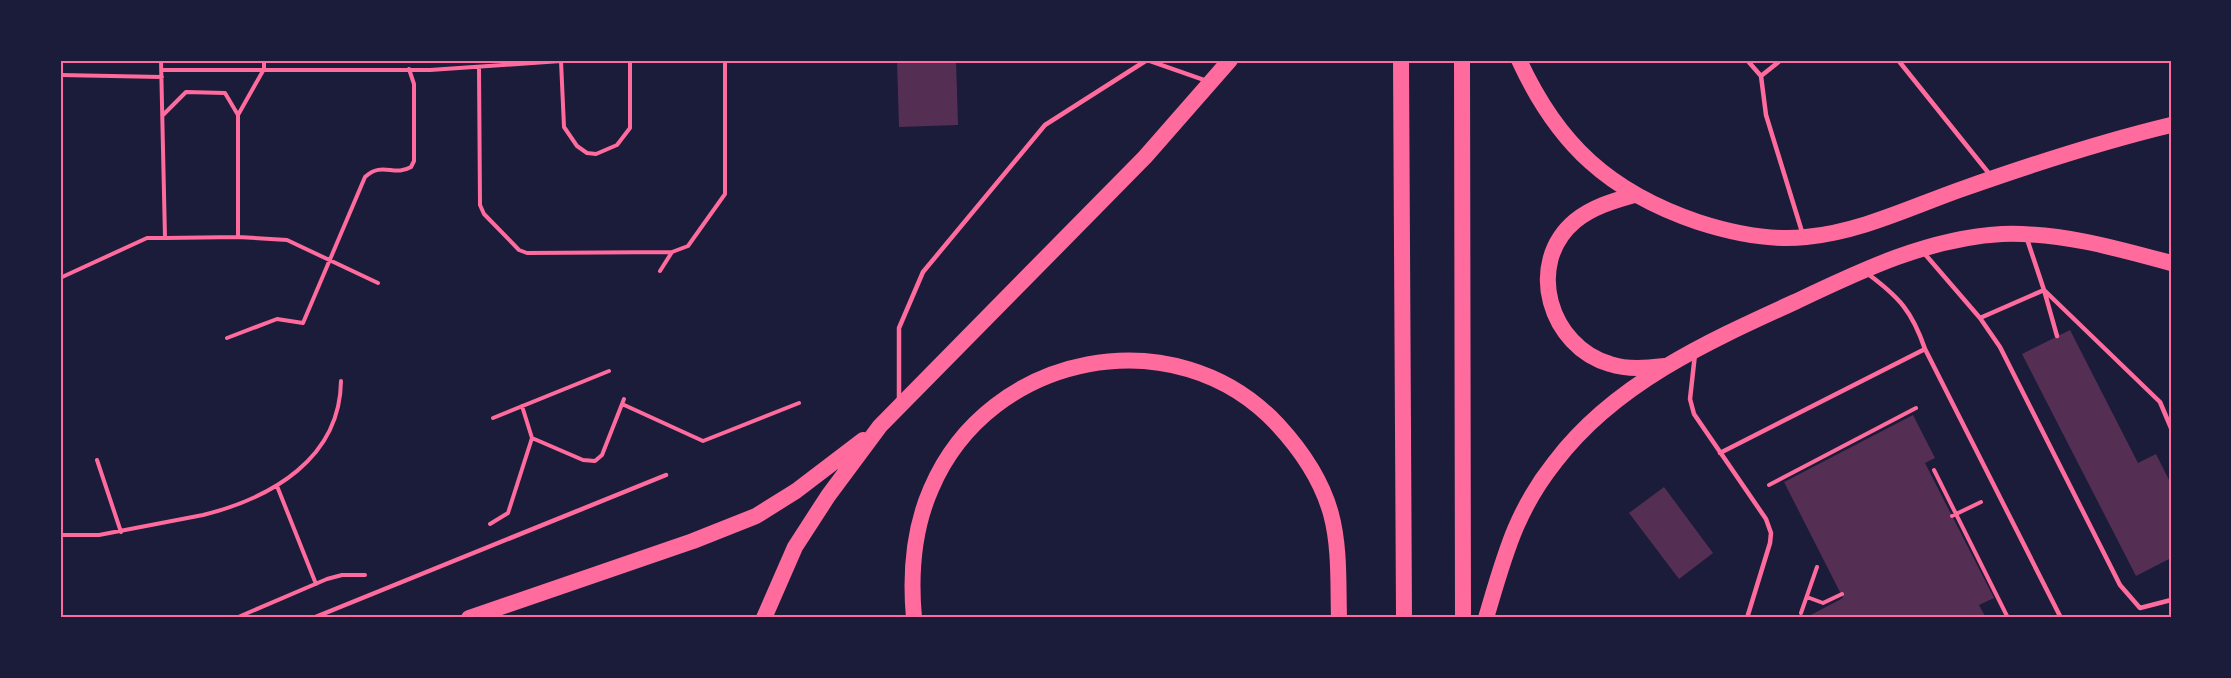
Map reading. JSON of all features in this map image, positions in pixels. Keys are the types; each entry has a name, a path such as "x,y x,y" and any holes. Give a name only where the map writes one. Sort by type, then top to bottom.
{"highway":[{"path":"469,618 693,541 756,516 796,491 880,426 1145,157 1213,83 1230,60"},
{"path":"1401,60 1404,618"},
{"path":"1462,60 1463,618"},
{"path":"1519,60 1541,105 1566,139 1596,168 1634,195 1683,217 1726,230 1770,237 1804,237 1859,226 1993,178 2171,125"},
{"path":"2153,130 2171,114"},
{"path":"1634,195 1587,212 1565,231 1549,269 1551,306 1563,332 1572,342 1597,359 1623,367 1666,366"},
{"path":"1486,618 1507,544 1535,489 1555,461 1591,422 1666,366 1755,320 1864,271 1920,249 1970,237 2026,235 2108,246 2171,263"},
{"path":"914,618 912,568 922,516 931,488 959,444 998,404 1043,376 1082,365 1118,360 1167,364 1214,379 1253,402 1286,433 1314,473 1331,513 1336,549 1339,618"},
{"path":"764,618 795,547 828,496 880,426"}],"lane":[{"path":"899,407 899,328 923,272 1045,124 1147,60 1213,83"},
{"path":"1747,60 1761,76 1766,115 1804,237"},
{"path":"1761,76 1781,60"},
{"path":"1898,60 1993,178"},
{"path":"2026,235 2057,336"},
{"path":"1920,249 1980,318 2000,347 2120,585 2139,608 2171,600"},
{"path":"1864,271 1897,296 1917,324 1926,349 2061,618"},
{"path":"1980,318 2044,290"},
{"path":"2044,290 2160,402 2171,428"},
{"path":"1720,453 1926,349"},
{"path":"1695,351 1690,399 1694,414 1766,519 1771,533 1747,618"},
{"path":"313,618 666,475"}],"path":[{"path":"161,60 165,238"},
{"path":"238,237 238,115 264,69 264,60"},
{"path":"161,70 409,69 561,61 564,127 577,146 587,153 596,154 617,145 630,128 630,60"},
{"path":"479,67 480,205 484,214 519,250 527,253 672,252 688,246 725,194 725,60"},
{"path":"227,338 277,319 303,323 365,177 372,170 406,171 411,167 414,161 414,84 409,69"},
{"path":"60,75 162,77"},
{"path":"162,116 186,92 225,93 238,115"},
{"path":"60,278 147,238 238,237 287,240 378,283"},
{"path":"660,271 672,252"},
{"path":"493,418 609,371"},
{"path":"60,535 80,537 121,532 219,511 277,486 310,460 321,446 340,403 341,381"},
{"path":"531,438 583,460 595,461 602,455 624,399"},
{"path":"622,404 703,441 799,402"},
{"path":"486,526 508,513 531,438 522,406"},
{"path":"1769,484 1860,440 1916,408"},
{"path":"97,460 121,532"},
{"path":"1934,470 1954,515 2008,618"},
{"path":"277,486 316,584"},
{"path":"1954,515 1998,493"},
{"path":"1801,614 1817,567"},
{"path":"236,618 342,575 371,576"},
{"path":"1807,597 1823,603 1842,594"}],"building":[{"path":"897,60 956,60 958,125 899,127"},
{"path":"2070,330 2138,463 2156,454 2171,484 2171,558 2136,576 2022,354"},
{"path":"1913,415 1935,458 1925,463 1994,598 1979,605 1986,618 1805,618 1843,598 1784,482"},
{"path":"1664,487 1713,553 1679,579 1629,513"}]}
